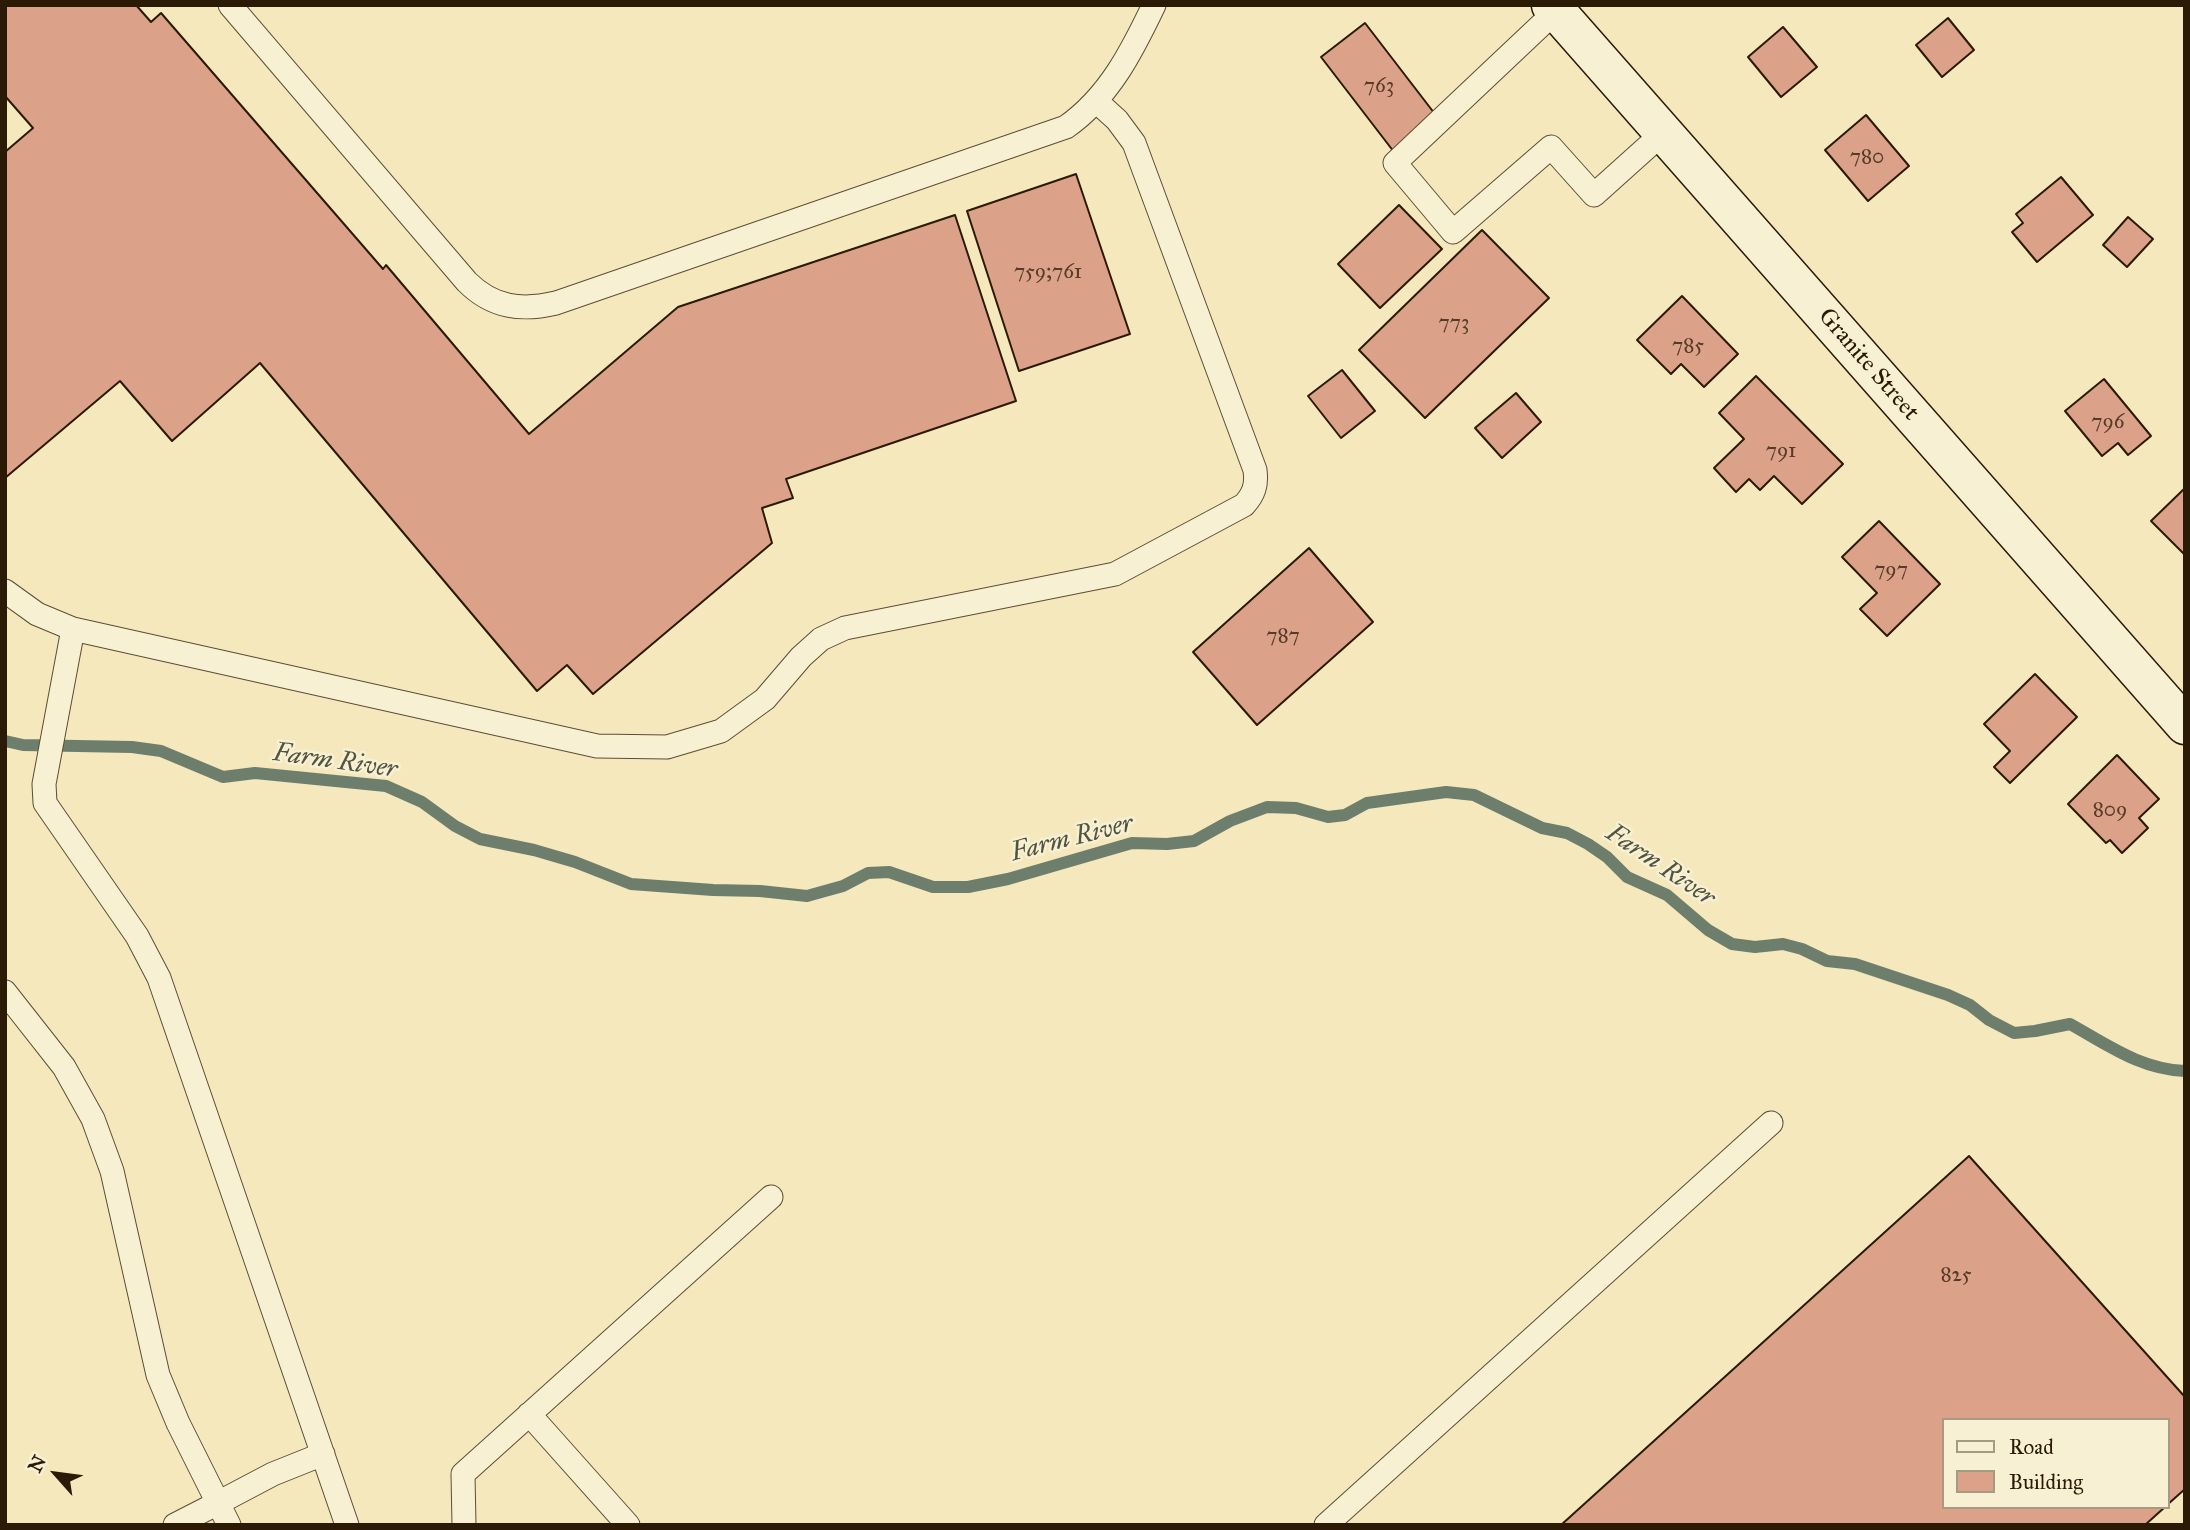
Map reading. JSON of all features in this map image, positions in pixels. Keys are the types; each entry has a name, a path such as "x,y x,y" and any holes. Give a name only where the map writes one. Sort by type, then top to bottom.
{"main road":[{"name":"Granite Street","path":"1553,8 2185,725"}],"lane":[{"path":"229,5 467,282 490,300 522,308 537,308 556,303 1050,134 1083,115 1096,102 1128,56 1154,5"},
{"path":"1553,8 1395,163 1453,232 1551,147 1594,195 1663,133"},
{"path":"5,591 37,614 73,629 597,746 667,747 721,731 765,699 801,657 821,639 845,628 1115,574 1244,505 1251,498 1256,481 1255,470 1134,144 1117,120 1096,102"},
{"path":"73,629 44,784 45,803 130,925 159,978 347,1525"},
{"path":"5,992 64,1066 93,1119 112,1171 158,1375 178,1423 229,1525"},
{"path":"1325,1525 1771,1123"},
{"path":"464,1525 463,1474 771,1197"},
{"path":"529,1414 628,1525"},
{"path":"175,1525 274,1474 323,1454"}],"building":[{"path":"5,5 136,5 151,22 161,13 383,269 386,265 529,434 678,307 955,215 1016,401 786,479 793,498 762,508 772,543 593,694 567,665 537,691 260,363 172,441 120,381 5,478 5,152 33,128 5,96"},
{"path":"1948,18 1974,50 1942,77 1916,45"},
{"path":"1365,23 1438,118 1394,152 1321,57"},
{"path":"1783,27 1817,67 1781,97 1748,57"},
{"path":"1866,115 1909,166 1868,201 1825,150"},
{"path":"1076,174 1130,334 1019,371 967,211"},
{"path":"2061,177 2093,215 2037,262 2012,232 2023,223 2016,214"},
{"path":"1399,205 1442,249 1380,308 1338,264"},
{"path":"2128,217 2153,239 2127,267 2103,245"},
{"path":"1482,230 1549,298 1425,418 1359,350"},
{"path":"1682,296 1738,354 1704,387 1681,364 1671,374 1637,340"},
{"path":"1342,370 1375,411 1341,438 1308,396"},
{"path":"1756,376 1843,464 1802,504 1774,476 1760,490 1749,479 1736,492 1714,468 1744,439 1719,413"},
{"path":"2104,379 2151,436 2128,455 2118,443 2102,456 2065,411"},
{"path":"1516,393 1541,422 1502,458 1475,428"},
{"path":"2185,488 2185,555 2151,521"},
{"path":"1879,521 1940,584 1887,636 1860,609 1877,593 1842,557"},
{"path":"1309,548 1373,622 1257,725 1193,652"},
{"path":"2035,674 2077,717 2010,783 1994,767 2010,751 1984,724"},
{"path":"2117,755 2159,799 2139,818 2148,828 2122,853 2110,840 2106,843 2068,804"},
{"path":"1969,1156 2185,1397 2185,1489 2169,1503 2169,1418 1941,1418 1941,1509 2163,1509 2145,1525 1561,1525"}],"waterway":[{"name":"Farm River","path":"5,741 23,745 132,747 161,751 223,777 255,773 386,786 422,802 455,826 480,839 575,862 631,884 807,896 843,886 868,873 889,872 933,887 968,887 1008,879 1132,843 1167,844 1194,841 1230,821 1267,807 1296,808 1328,817 1345,815 1367,803 1446,792 1474,795 1542,828 1567,833 1588,844 1607,857 1627,877 1667,895 1708,930 1732,944 1755,947 1783,944 1802,949 1827,961 1855,964 1948,995 1970,1005 1989,1020 2014,1033 2070,1024 2139,1061 2185,1071"}]}
